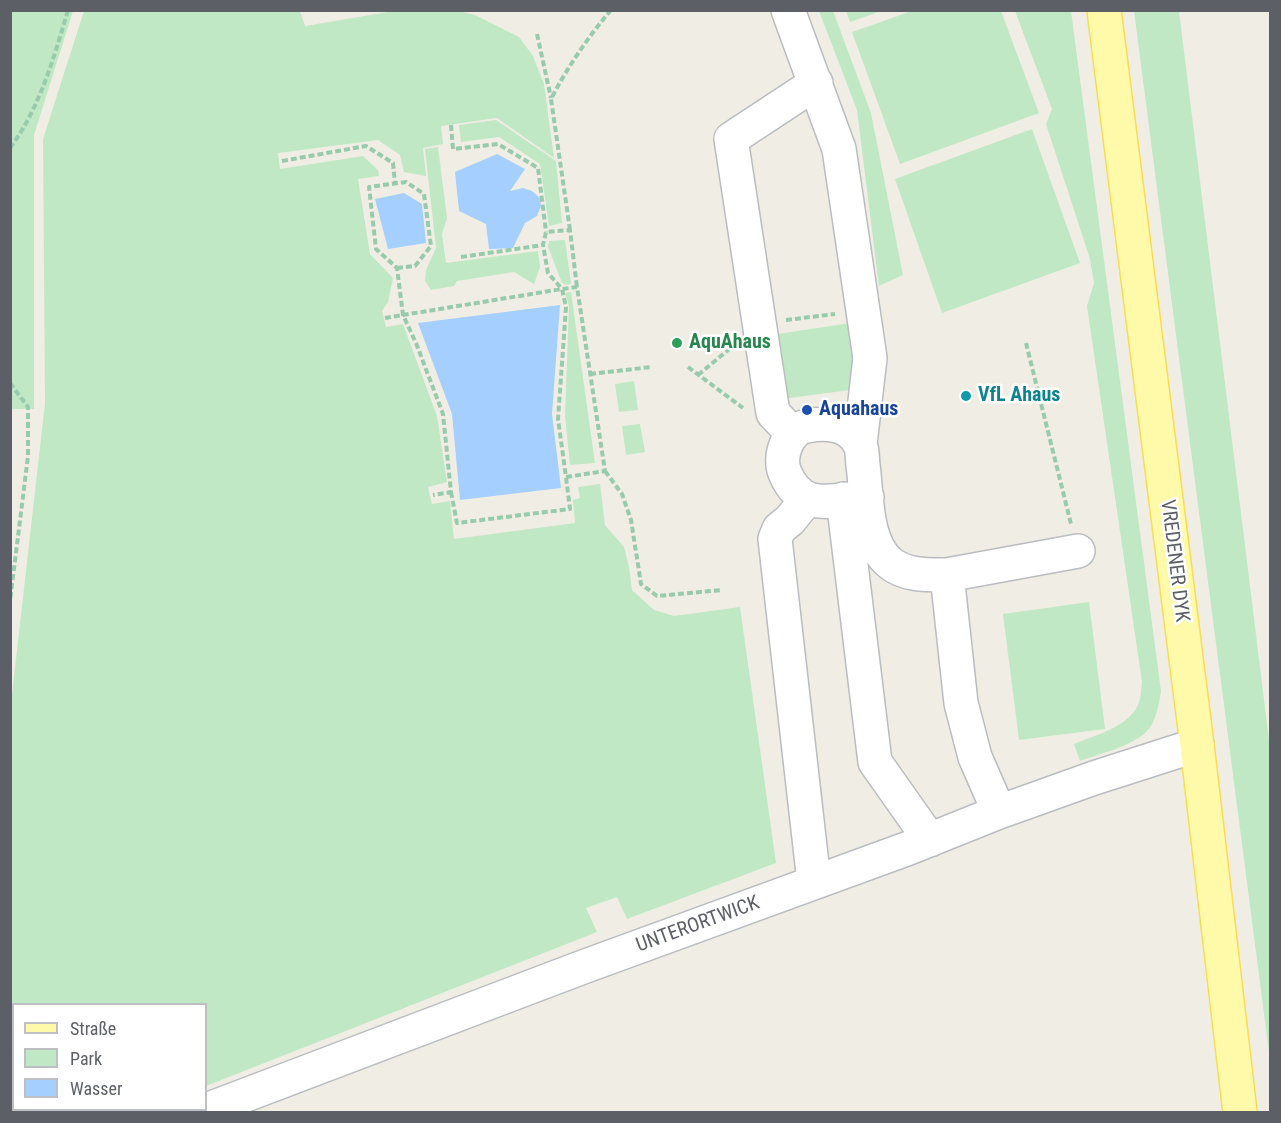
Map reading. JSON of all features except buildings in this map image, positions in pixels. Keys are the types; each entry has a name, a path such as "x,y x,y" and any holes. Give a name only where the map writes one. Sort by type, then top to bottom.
{"main road":[{"name":"VREDENER DYK","path":"1104,10 1197,745 1240,1113"}],"street":[{"path":"788,10 838,148 870,358 855,498 875,762 930,840"},
{"path":"793,434 772,413 731,139 816,83"},
{"path":"855,498 807,500 789,483 783,467 788,440 798,428 829,424 846,429 860,444"},
{"path":"855,498 880,552 891,564 909,572 947,575 1078,551"},
{"path":"807,500 779,529 775,539 814,882"},
{"path":"947,575 961,703 975,757 999,812"},
{"name":"UNTERORTWICK","path":"207,1111 583,967 930,840 999,812 1197,745"}],"path":[{"path":"10,148 20,135 45,83 68,10"},
{"path":"551,99 566,73 611,10"},
{"path":"537,34 551,99 605,471 622,494 631,520 641,584 657,596 722,590"},
{"path":"397,268 415,266 431,246 424,194 406,182 369,187 376,249 397,268 403,315 443,414 451,492 457,523 570,508 558,419 566,306 562,289 548,273 543,245 546,232 538,168 498,144 453,149 452,125"},
{"path":"282,161 366,146 393,164 395,183"},
{"path":"546,232 570,230"},
{"path":"461,257 543,245"},
{"path":"385,318 577,286"},
{"path":"1026,343 1078,551"},
{"path":"590,374 651,367"},
{"path":"688,367 752,414"},
{"path":"10,383 28,407 28,456 10,601"},
{"path":"566,477 605,471"},
{"path":"433,495 451,492"}],"green space":[{"path":"846,10 881,11 850,22"},
{"path":"10,11 73,11 34,135 34,409 11,409"},
{"path":"84,11 300,11 305,26 394,11 459,11 475,15 519,37 533,56 544,84 554,158 497,118 441,126 443,144 423,148 426,176 404,172 400,155 378,140 278,153 280,169 363,156 378,170 379,176 358,179 370,254 393,278 388,302 382,311 386,327 403,324 437,416 447,482 428,487 432,504 450,501 454,539 575,523 573,500 580,498 578,487 600,484 605,525 624,547 632,590 654,610 674,616 740,607 776,863 627,919 617,897 586,908 597,932 207,1086 207,1003 12,1003 12,1111 141,1111 11,1112 10,712 45,403 43,139"},
{"path":"819,11 833,11 871,113 903,275 879,286 857,110"},
{"path":"912,11 1001,11 1039,113 900,164 852,32"},
{"path":"1015,11 1071,11 1161,691 1155,718 1146,732 1124,746 1080,761 1074,744 1110,730 1126,720 1138,705 1142,682 1087,306 1094,283 1090,259 1046,124 1052,109"},
{"path":"1134,11 1179,11 1270,748 1270,1060"},
{"path":"496,120 556,161 562,223 549,226 540,164 499,137 461,142 459,125"},
{"path":"1032,129 1080,263 942,313 895,179"},
{"path":"438,147 447,218 442,234 446,263 538,251 540,267 534,284 514,272 457,281 454,286 431,290 425,281 426,270 436,248 425,149"},
{"path":"565,240 571,283 568,285 562,283 548,247 549,241"},
{"path":"571,292 595,463 570,465 565,416 569,306 565,293"},
{"path":"857,322 858,389 782,399 771,335"},
{"path":"634,381 638,410 619,412 615,384"},
{"path":"640,424 645,452 626,455 622,426"},
{"path":"1089,602 1105,729 1019,740 1003,614"}],"water":[{"path":"497,154 525,169 510,191 523,188 532,191 540,198 541,206 537,216 525,223 513,248 489,249 486,224 459,211 455,172"},
{"path":"404,193 422,204 426,243 388,249 375,199"},
{"path":"560,305 552,414 561,488 460,500 452,414 418,323"}],"place":[{"name":"AquAhaus","path":"677,343"},
{"name":"VfL Ahaus","path":"966,396"},
{"name":"Aquahaus","path":"807,410"}]}
